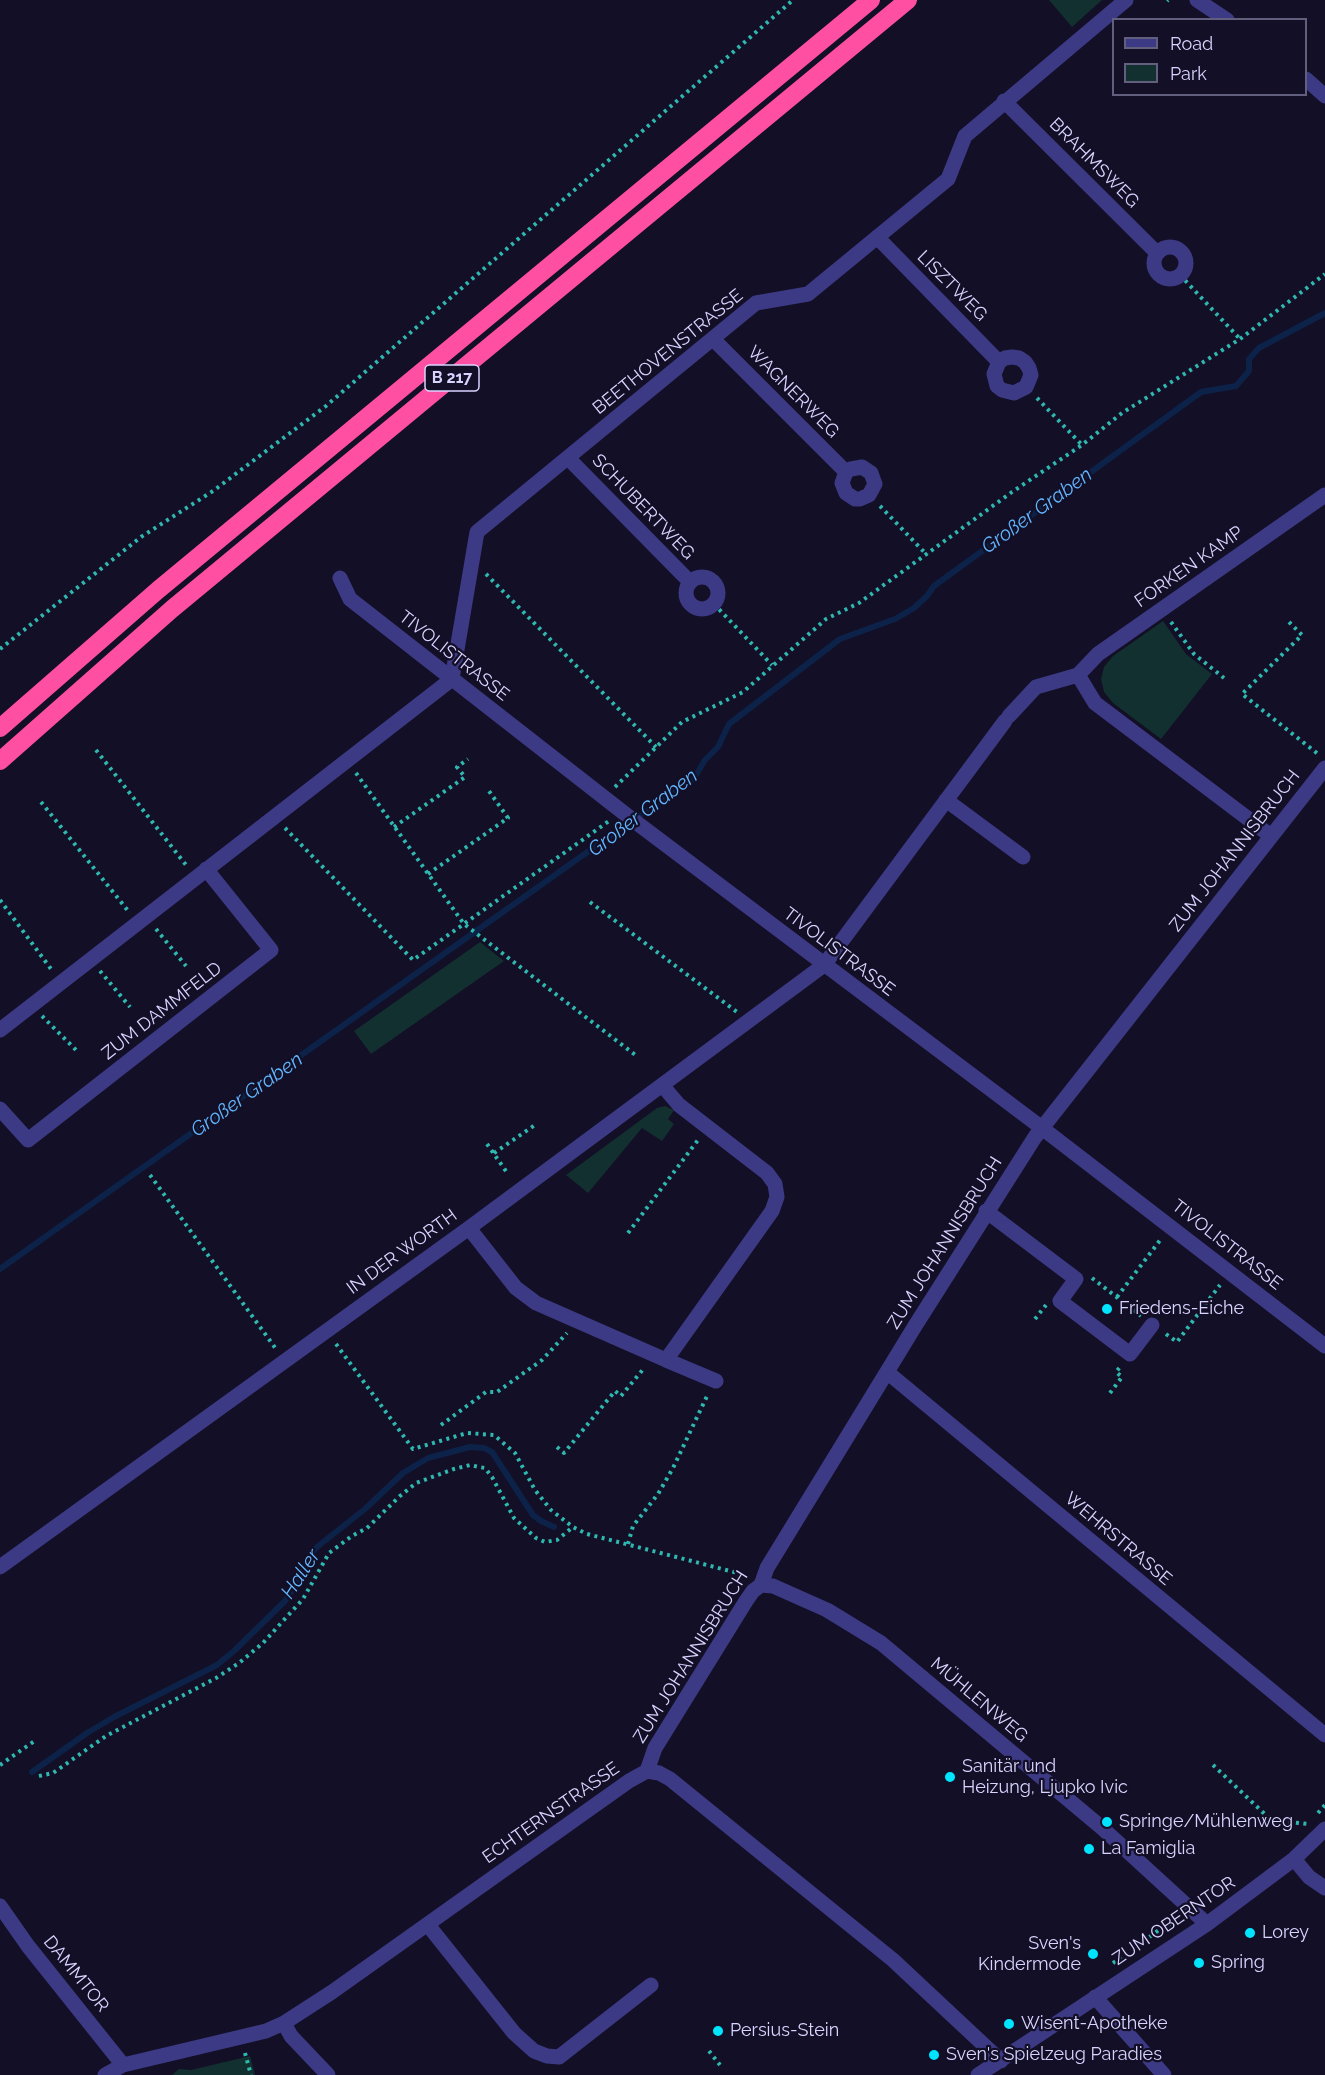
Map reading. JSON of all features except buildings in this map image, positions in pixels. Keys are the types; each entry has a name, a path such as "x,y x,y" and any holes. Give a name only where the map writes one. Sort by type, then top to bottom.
{"highway":[{"name":"B 217","path":"2,724 176,575 871,0"},
{"name":"B 217","path":"0,761 172,609 908,0"}],"street":[{"name":"BEETHOVENSTRASSE","path":"452,679 477,532 756,303 808,294 948,179 964,136 1126,0"},
{"path":"1197,0 1224,18"},
{"path":"1307,81 1325,96"},
{"name":"BRAHMSWEG","path":"1004,101 1156,253 1154,268 1160,276 1170,280 1180,275"},
{"name":"LISZTWEG","path":"877,237 999,362"},
{"path":"1156,253 1167,246 1179,249 1186,260 1186,266 1180,275"},
{"name":"WAGNERWEG","path":"713,339 846,472"},
{"path":"1012,357 1025,362 1031,375 1026,387 1014,393 997,386 994,374 999,362 1012,357"},
{"name":"SCHUBERTWEG","path":"568,458 690,582"},
{"path":"862,467 871,473 874,484 869,495 855,499 846,493 842,483 846,472 862,467"},
{"name":"FORKEN KAMP","path":"1078,675 1098,654 1325,495"},
{"name":"SCHUBERTWEG","path":"701,576 713,580 719,592 718,599 714,604 702,609 691,604 686,594 690,582 701,576"},
{"name":"TIVOLISTRASSE","path":"340,578 350,599 605,798 623,817 642,827 1042,1128 1325,1346"},
{"path":"1078,675 1095,703 1271,836"},
{"name":"IN DER WORTH","path":"0,1568 469,1228 824,965 1007,718 1036,687 1078,675"},
{"path":"0,1030 452,679"},
{"name":"ZUM JOHANNISBRUCH","path":"646,1771 655,1748 684,1700 749,1596 763,1581 767,1568 887,1372 987,1211 1042,1128 1325,768"},
{"path":"946,800 1023,857"},
{"name":"ZUM DAMMFELD","path":"0,1108 28,1140 271,950 206,869"},
{"path":"661,1357 772,1210 777,1197 775,1184 767,1173 679,1105 662,1085"},
{"path":"987,1211 1076,1279 1060,1301 1130,1354 1152,1324"},
{"path":"469,1228 516,1288 536,1303 716,1381"},
{"name":"WEHRSTRASSE","path":"887,1372 1325,1735"},
{"name":"MÜHLENWEG","path":"763,1581 827,1610 882,1643 1101,1827 1207,1924"},
{"name":"ECHTERNSTRASSE","path":"105,2075 123,2065 266,2031 284,2023 308,2009 646,1771 660,1773 670,1779 884,1953 1001,2061"},
{"name":"ZUM OBERNTOR","path":"978,2075 1207,1924 1294,1859 1325,1829"},
{"path":"1294,1859 1309,1877 1325,1888"},
{"name":"DAMMTOR","path":"0,1906 13,1927 123,2065"},
{"path":"428,1925 514,2033 534,2051 548,2056 559,2057 651,1986"},
{"path":"1095,1998 1164,2075"},
{"path":"284,2023 291,2036 328,2075"}],"path":[{"path":"0,649 141,537 213,491 326,406 794,0"},
{"path":"605,798 682,722 743,692 826,619 859,603 1012,492 1082,445 1122,413 1240,339 1325,274"},
{"path":"1180,275 1240,339"},
{"path":"1026,387 1082,445"},
{"path":"869,495 927,555"},
{"path":"472,560 656,747"},
{"path":"714,604 772,665"},
{"path":"1162,609 1194,654 1224,678"},
{"path":"1289,622 1302,635 1242,694 1325,759"},
{"path":"96,750 190,870"},
{"path":"394,827 465,777 458,766 468,759"},
{"path":"354,770 464,924 638,1057"},
{"path":"428,874 508,818 489,791"},
{"path":"41,802 131,915"},
{"path":"281,824 413,960 623,817"},
{"path":"0,900 55,974"},
{"path":"590,902 740,1014"},
{"path":"153,925 186,966"},
{"path":"97,968 130,1007"},
{"path":"39,1013 77,1051"},
{"path":"494,1153 535,1125"},
{"path":"628,1233 708,1127"},
{"path":"487,1144 508,1174"},
{"path":"150,1175 278,1352"},
{"path":"1117,1298 1171,1227"},
{"path":"1076,1279 1083,1271 1177,1342 1230,1272"},
{"path":"441,1425 486,1392 497,1392 542,1360 577,1321"},
{"path":"326,1330 413,1449 467,1433 494,1435 515,1453 535,1490 551,1510 573,1527 587,1534 763,1581"},
{"path":"1110,1393 1122,1377 1116,1372 1130,1354"},
{"path":"557,1447 564,1453 615,1392 621,1396 661,1357"},
{"path":"628,1544 633,1526 658,1494 673,1468 704,1399 716,1381"},
{"path":"585,1414 592,1420"},
{"path":"39,1776 53,1773 106,1736 216,1678 238,1663 263,1643 303,1599 328,1553 367,1528 416,1483 454,1468 470,1466 485,1468 514,1518 536,1538 545,1542 557,1540 573,1527"},
{"path":"0,1765 36,1740"},
{"path":"1214,1765 1271,1820 1308,1824"},
{"path":"709,2051 720,2065"}],"green space":[{"path":"1049,0 1102,0 1072,27"},
{"path":"1163,621 1186,654 1212,674 1161,739 1113,703 1104,692 1101,679 1104,667 1113,656"},
{"path":"480,942 504,961 371,1054 354,1031"},
{"path":"665,1106 674,1110 668,1119 674,1124 662,1141 642,1128 588,1193 566,1175 657,1108"},
{"path":"250,2056 255,2075 172,2075 179,2069 191,2070"}],"waterway":[{"name":"Großer Graben","path":"0,1269 617,831 693,780 705,760 718,747 729,724 840,639 895,619 914,608 934,586 1201,392 1236,386 1249,371 1249,359 1259,348 1325,313"},
{"name":"Haller","path":"32,1772 114,1717 217,1665 285,1601 302,1575 308,1557 317,1547 365,1509 403,1473 428,1458 470,1447 484,1448 492,1452 533,1515 554,1527"}],"place":[{"name":"Friedens-Eiche","path":"1107,1309"},
{"name":"Sanitär und Heizung, Ljupko Ivic","path":"950,1777"},
{"name":"Springe/Mühlenweg","path":"1107,1822"},
{"name":"La Famiglia","path":"1089,1849"},
{"name":"Lorey","path":"1250,1933"},
{"name":"Sven's Kindermode","path":"1093,1954"},
{"name":"Spring","path":"1199,1963"},
{"name":"Wisent-Apotheke","path":"1009,2024"},
{"name":"Persius-Stein","path":"718,2031"},
{"name":"Sven's Spielzeug Paradies","path":"934,2055"}]}
